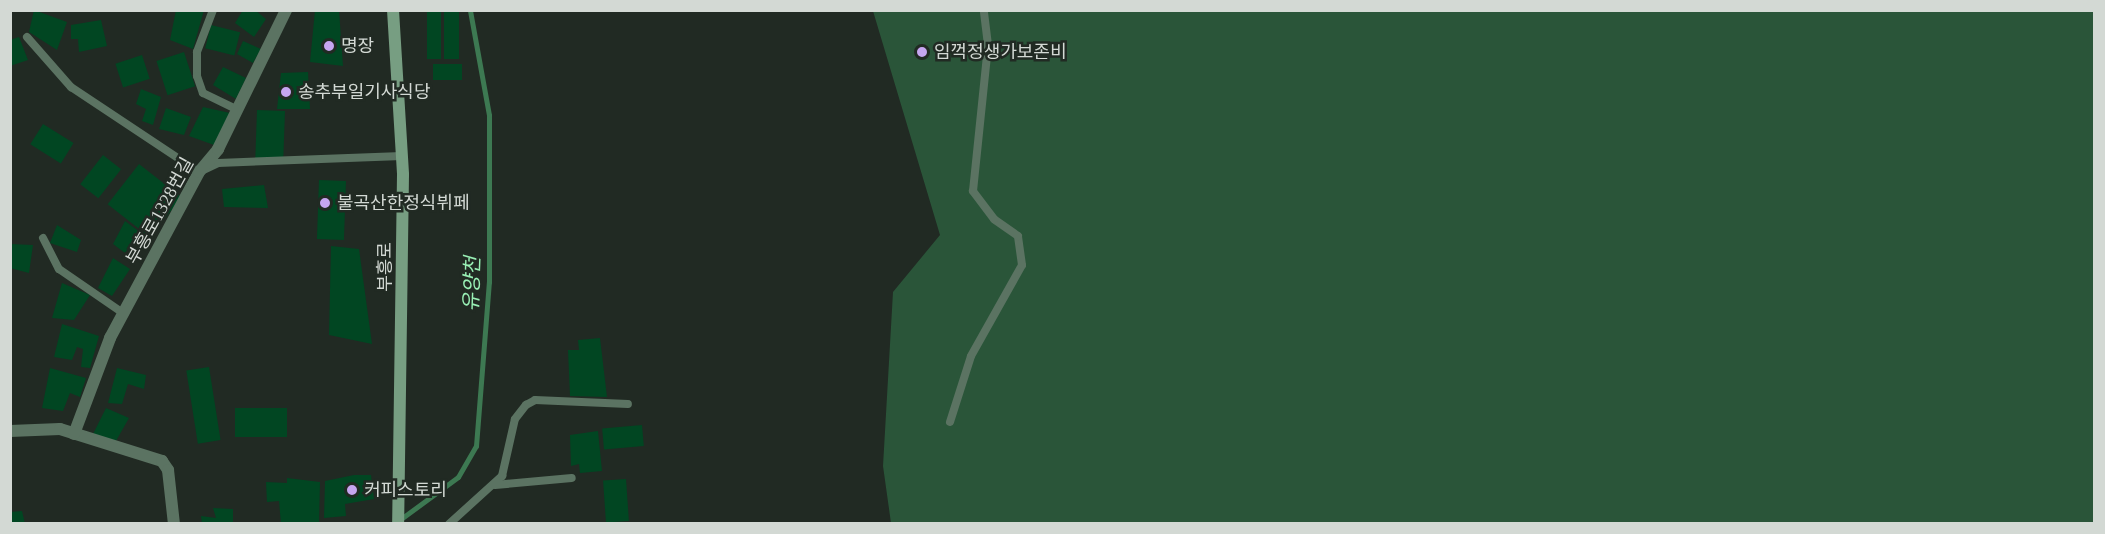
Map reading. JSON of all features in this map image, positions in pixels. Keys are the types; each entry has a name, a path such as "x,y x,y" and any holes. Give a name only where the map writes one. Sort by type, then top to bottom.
{"main road":[{"name":"부흥로","path":"393,10 402,156 397,497 399,524"}],"street":[{"name":"부흥로1328번길","path":"74,434 123,313 199,172 218,149 286,10"},
{"path":"10,431 60,429 162,461 168,470 174,524"}],"lane":[{"path":"213,10 197,52 197,76 203,93 236,109"},
{"path":"950,422 971,356 1022,265 1018,236 994,219 973,191 988,45 984,10"},
{"path":"27,37 71,87 199,172 218,163 402,156"},
{"path":"44,238 59,269 123,313"},
{"path":"449,524 495,484 515,419 526,405 535,400 628,404"},
{"path":"495,484 572,478"}],"green space":[{"path":"873,11 2094,11 2094,523 891,523 883,466 893,292 940,235"}],"building":[{"path":"34,10 67,22 57,50 29,32"},
{"path":"176,10 204,10 193,49 170,40"},
{"path":"243,10 255,10 266,19 254,37 235,23"},
{"path":"315,10 339,10 343,66 310,62"},
{"path":"427,10 441,10 441,59 427,59"},
{"path":"444,10 459,10 459,59 444,59"},
{"path":"101,20 107,46 79,52 78,39 71,39 71,25"},
{"path":"211,25 240,32 234,56 205,48"},
{"path":"19,37 28,60 10,66 10,40"},
{"path":"243,41 261,49 253,63 237,54"},
{"path":"184,52 195,86 168,95 156,61"},
{"path":"142,55 150,79 123,87 115,64"},
{"path":"433,64 462,64 462,80 433,80"},
{"path":"223,67 246,78 236,99 213,85"},
{"path":"308,72 310,109 277,109 281,73"},
{"path":"141,89 161,97 153,125 142,121 146,109 136,104"},
{"path":"203,107 230,113 214,145 189,136"},
{"path":"166,108 191,117 184,135 159,129"},
{"path":"257,110 285,111 283,159 255,158"},
{"path":"43,124 74,143 61,163 30,144"},
{"path":"103,155 121,169 98,198 80,184"},
{"path":"139,164 182,197 150,237 108,204"},
{"path":"319,180 346,181 344,240 317,239"},
{"path":"264,185 268,208 224,207 222,189"},
{"path":"125,221 145,236 139,247 133,241 125,253 113,244"},
{"path":"57,225 81,240 77,252 50,243"},
{"path":"10,244 33,245 29,273 10,268"},
{"path":"331,246 359,249 372,344 329,335"},
{"path":"113,258 130,269 112,296 98,288"},
{"path":"62,283 90,295 74,320 52,318"},
{"path":"62,324 99,336 90,368 81,367 83,349 77,347 72,360 54,357"},
{"path":"600,338 607,397 570,396 568,350 579,350 578,340"},
{"path":"209,367 221,440 198,444 186,371"},
{"path":"50,368 86,378 80,397 70,393 63,411 42,408"},
{"path":"117,368 146,375 144,389 128,384 122,404 108,403"},
{"path":"106,408 129,418 116,441 93,434"},
{"path":"235,408 287,408 287,437 235,437"},
{"path":"642,425 644,446 604,449 602,428"},
{"path":"598,431 602,471 580,473 579,464 571,466 570,435"},
{"path":"354,475 371,475 374,499 345,504 346,516 324,518 325,481"},
{"path":"287,478 320,482 319,524 281,524 279,501 267,502 266,482 287,483"},
{"path":"626,479 629,521 606,523 603,481"},
{"path":"213,508 233,509 233,524 202,524 201,516 216,518"},
{"path":"22,511 25,524 10,524 10,512"}],"waterway":[{"name":"유양천","path":"398,521 458,477 476,446 489,282 489,115 470,10"}],"place":[{"name":"명장","path":"329,46"},
{"name":"임꺽정생가보존비","path":"922,52"},
{"name":"송추부일기사식당","path":"286,92"},
{"name":"불곡산한정식뷔페","path":"325,203"},
{"name":"커피스토리","path":"352,490"}]}
